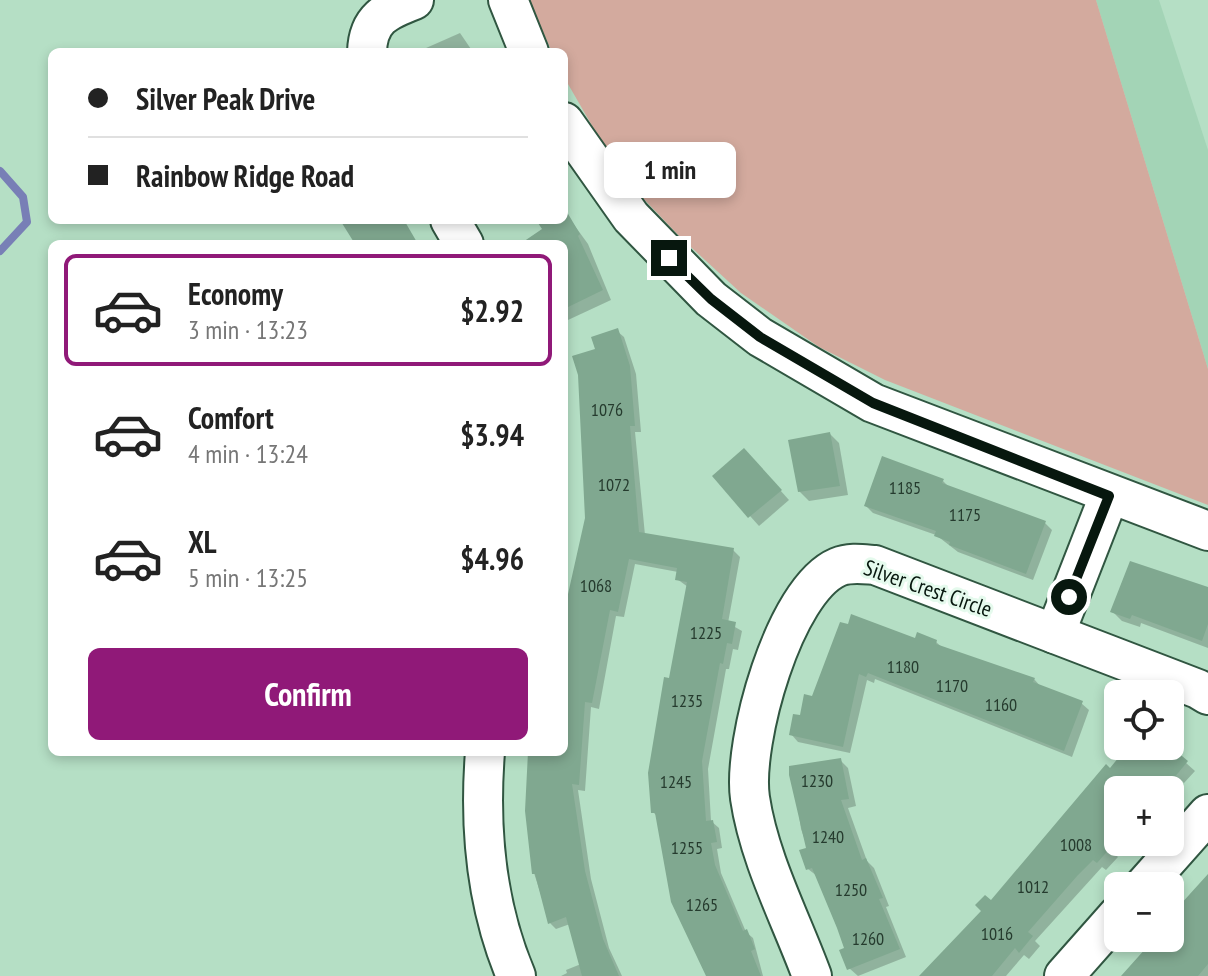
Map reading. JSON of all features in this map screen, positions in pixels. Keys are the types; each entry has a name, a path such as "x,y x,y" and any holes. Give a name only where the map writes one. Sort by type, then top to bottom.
{"street":[{"path":"368,48 371,26 384,12 414,0"},
{"path":"508,0 527,48"},
{"path":"568,128 631,217 711,299 760,337 873,403 1109,496 1208,531"},
{"path":"1055,634 1109,496"},
{"name":"Silver Crest Circle","path":"812,976 759,836 750,796 751,751 758,708 774,662 806,596 820,579 838,567 855,563 875,565 1208,695"},
{"path":"485,756 482,812 486,868 506,952 516,976"},
{"path":"1156,872 1208,814"},
{"path":"1064,976 1104,931"}],"shaded area":[{"path":"529,0 1096,0 1208,369 1208,505 885,380 819,347 741,293 637,192 602,143 568,84 568,48 550,48"},
{"path":"1096,0 1159,0 1208,150 1208,369"}],"building":[{"path":"568,214 580,234 578,236 603,290 568,307 568,240 526,240 542,229 539,224 568,224"},
{"path":"342,224 406,224 416,240 352,240"},
{"path":"618,328 630,366 635,426 630,426 639,532 734,548 722,619 736,622 732,644 727,643 723,664 720,663 702,761 706,821 713,820 717,842 711,843 715,865 743,931 747,929 755,949 751,951 761,976 706,976 671,902 655,813 651,813 648,773 664,677 669,678 687,582 675,580 677,568 629,559 618,612 610,610 592,703 585,702 579,785 572,784 585,871 603,939 619,976 582,976 566,917 548,924 535,874 532,874 525,811 528,756 568,756 568,594 585,518 578,375 572,356 595,349 591,337"},
{"path":"830,432 840,486 798,492 788,440"},
{"path":"744,448 782,490 748,518 712,476"},
{"path":"882,456 944,479 942,483 1046,521 1026,574 949,545 950,542 934,536 936,531 864,506"},
{"path":"1130,561 1208,587 1208,624 1202,641 1132,615 1130,619 1110,612"},
{"path":"851,614 915,638 917,632 937,640 936,644 1035,678 1033,682 1083,701 1064,751 868,673 866,677 859,674 843,747 789,735 793,714 800,715 804,694 812,696 840,622 848,624"},
{"path":"841,758 849,799 841,800 862,860 866,858 883,898 879,899 900,949 847,970 839,950 844,948 837,928 812,868 806,870 799,850 806,848 789,775 789,766"},
{"path":"1184,758 1188,761 1176,776 1104,776 1104,855 1097,863 1093,860 1078,875 1028,932 1033,936 1019,953 1015,948 992,976 919,976 981,911 975,905 985,895 991,900 1106,764 1110,768 1117,760"},
{"path":"1208,874 1208,964 1198,976 1121,976 1142,952 1184,952 1184,901"}],"waterway":[{"path":"0,171 23,197 27,222 0,251"}],"route":[{"path":"669,258 711,299 760,337 811,370 873,403 1109,496 1069,597"}]}
